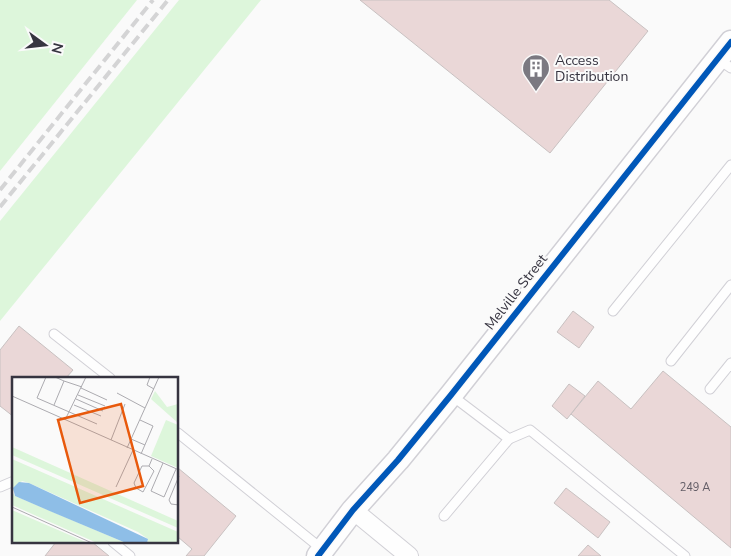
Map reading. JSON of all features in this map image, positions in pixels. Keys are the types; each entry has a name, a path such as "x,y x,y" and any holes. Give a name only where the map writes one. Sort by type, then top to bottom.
{"street":[{"name":"Melville Street","path":"321,553 353,510 398,460 727,56"},
{"path":"353,510 408,556"}],"lane":[{"path":"614,311 731,165"},
{"path":"671,361 731,285"},
{"path":"54,334 109,377"},
{"path":"710,388 731,363"},
{"path":"451,395 509,439"},
{"path":"444,516 509,439 530,430 685,556"},
{"path":"179,434 321,553"},
{"path":"0,487 12,482"},
{"path":"115,544 130,556"}],"green space":[{"path":"0,0 137,0 0,171"},
{"path":"179,0 261,0 0,321 0,221"}],"building":[{"name":"Access Distribution","path":"360,0 609,0 648,31 550,153"},
{"path":"573,311 594,327 579,348 557,332"},
{"path":"19,326 73,370 67,377 12,377 12,415 0,406 0,350"},
{"path":"663,371 731,427 731,548 571,414 598,381 631,409"},
{"path":"569,384 585,396 567,419 552,406"},
{"path":"179,469 236,516 204,556 186,556 192,549 179,538"},
{"path":"566,488 610,522 598,538 554,503"},
{"path":"54,544 94,544 109,556 45,556"},
{"path":"588,545 601,556 578,556"}],"railway":[{"path":"0,190 153,0"},
{"path":"0,207 168,0"}],"cycle path":[{"path":"318,556 353,510 398,460 451,395 731,42"}],"place":[{"name":"Access Distribution","path":"536,92"}]}
